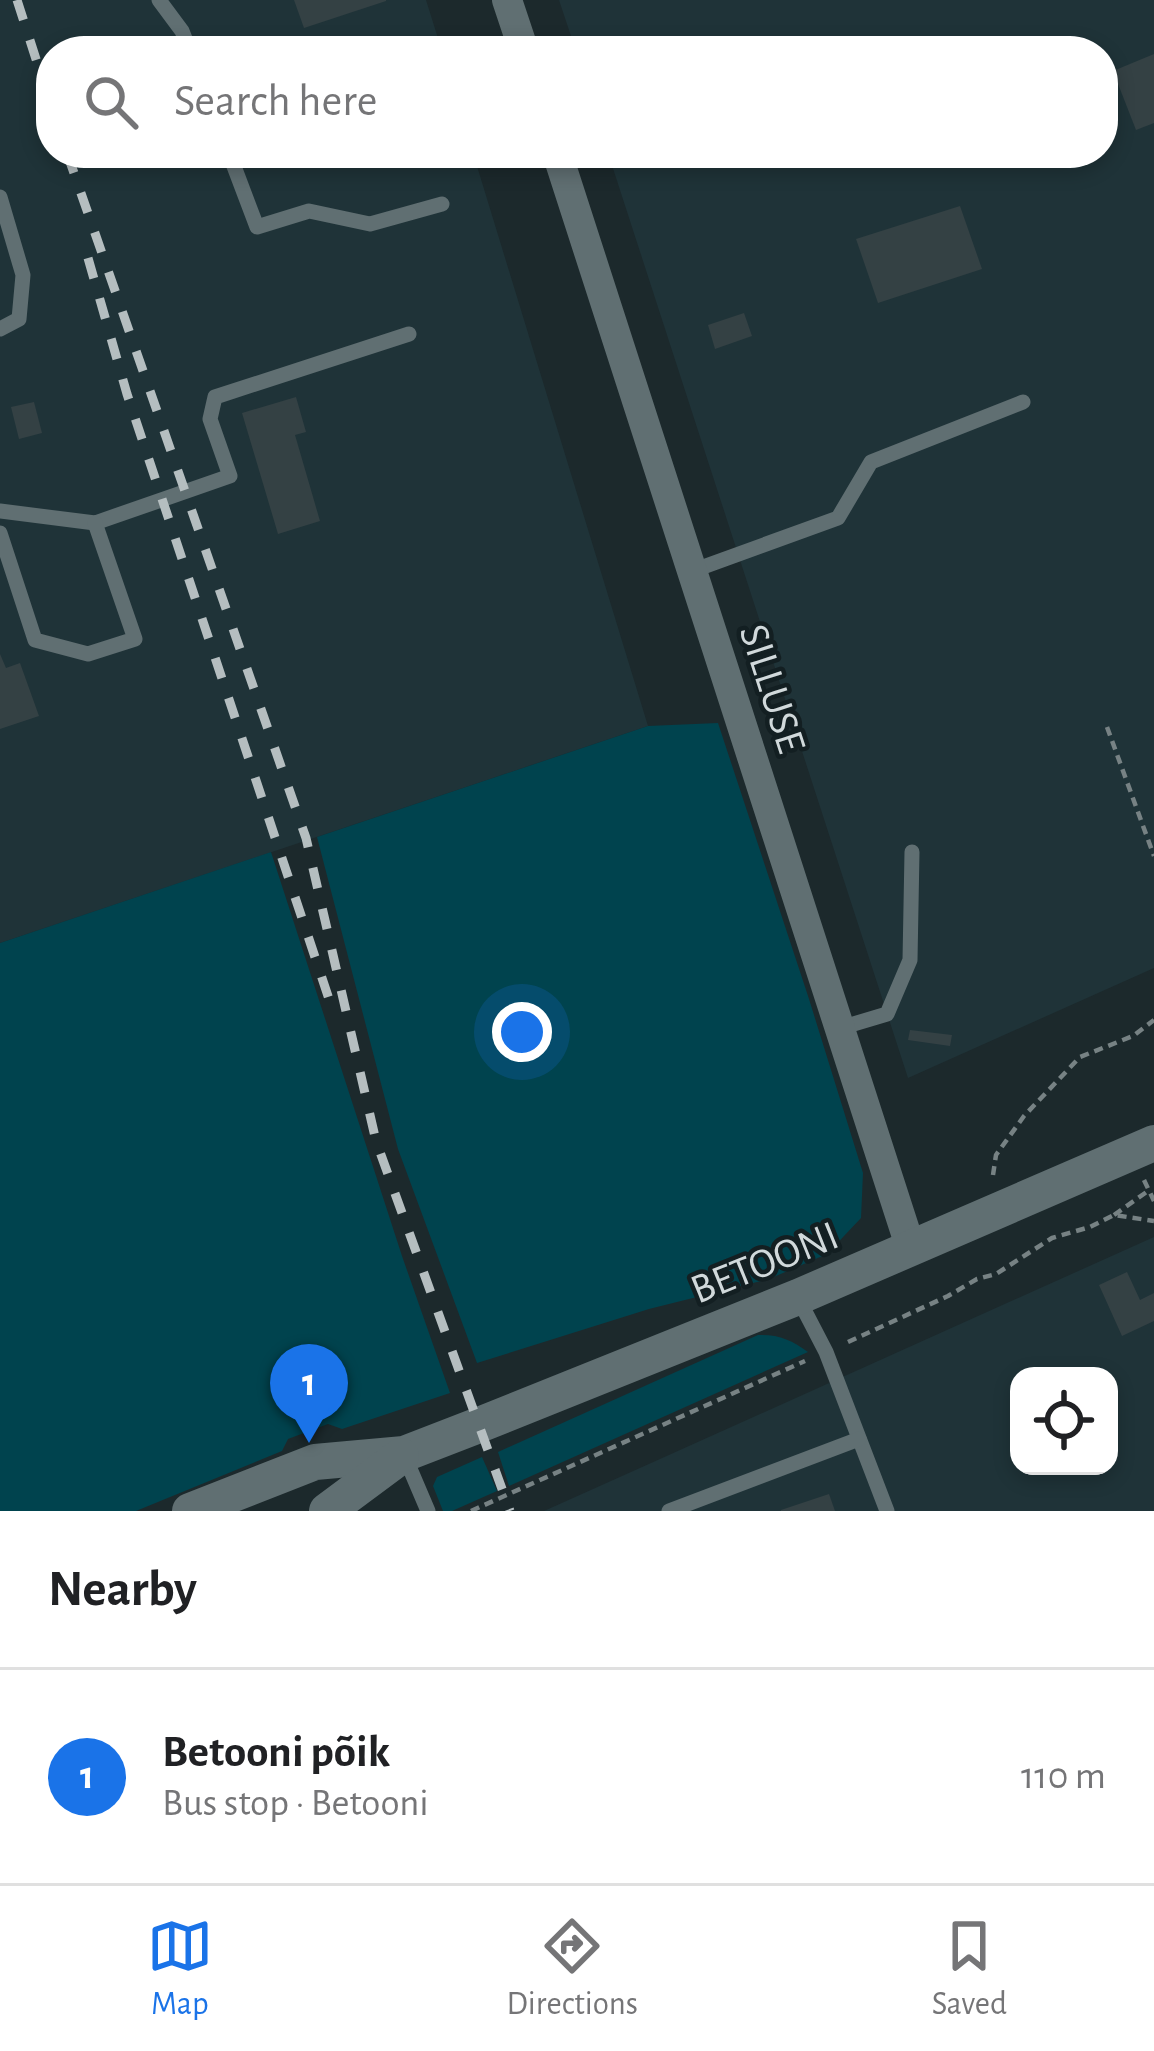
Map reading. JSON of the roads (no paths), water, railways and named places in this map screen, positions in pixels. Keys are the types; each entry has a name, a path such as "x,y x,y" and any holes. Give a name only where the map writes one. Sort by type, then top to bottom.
{"street":[{"path":"507,0 519,36"},
{"name":"SILLUSE","path":"562,168 911,1249"},
{"name":"BETOONI","path":"327,1511 404,1454 798,1297 1154,1144"},
{"name":"BETOONI","path":"190,1511 315,1462 404,1454"}],"lane":[{"path":"158,0 184,36"},
{"path":"235,168 257,227 309,211 370,224 442,204"},
{"path":"0,197 23,275 19,319 0,329"},
{"path":"0,511 95,523 230,476 210,419 215,397 409,334"},
{"path":"692,571 838,518 871,462 1023,402"},
{"path":"0,533 35,640 88,654 135,639 95,523"},
{"path":"840,1028 887,1014 910,960 912,852"},
{"path":"798,1297 826,1352 887,1511"},
{"path":"669,1511 859,1439"},
{"path":"404,1454 428,1511"}],"railway":[{"path":"17,0 36,59"},
{"path":"72,168 306,838 376,1141 510,1511"},
{"path":"88,258 127,394 329,999"}],"place":[{"name":"Betooni põik","path":"309,1443"}]}
